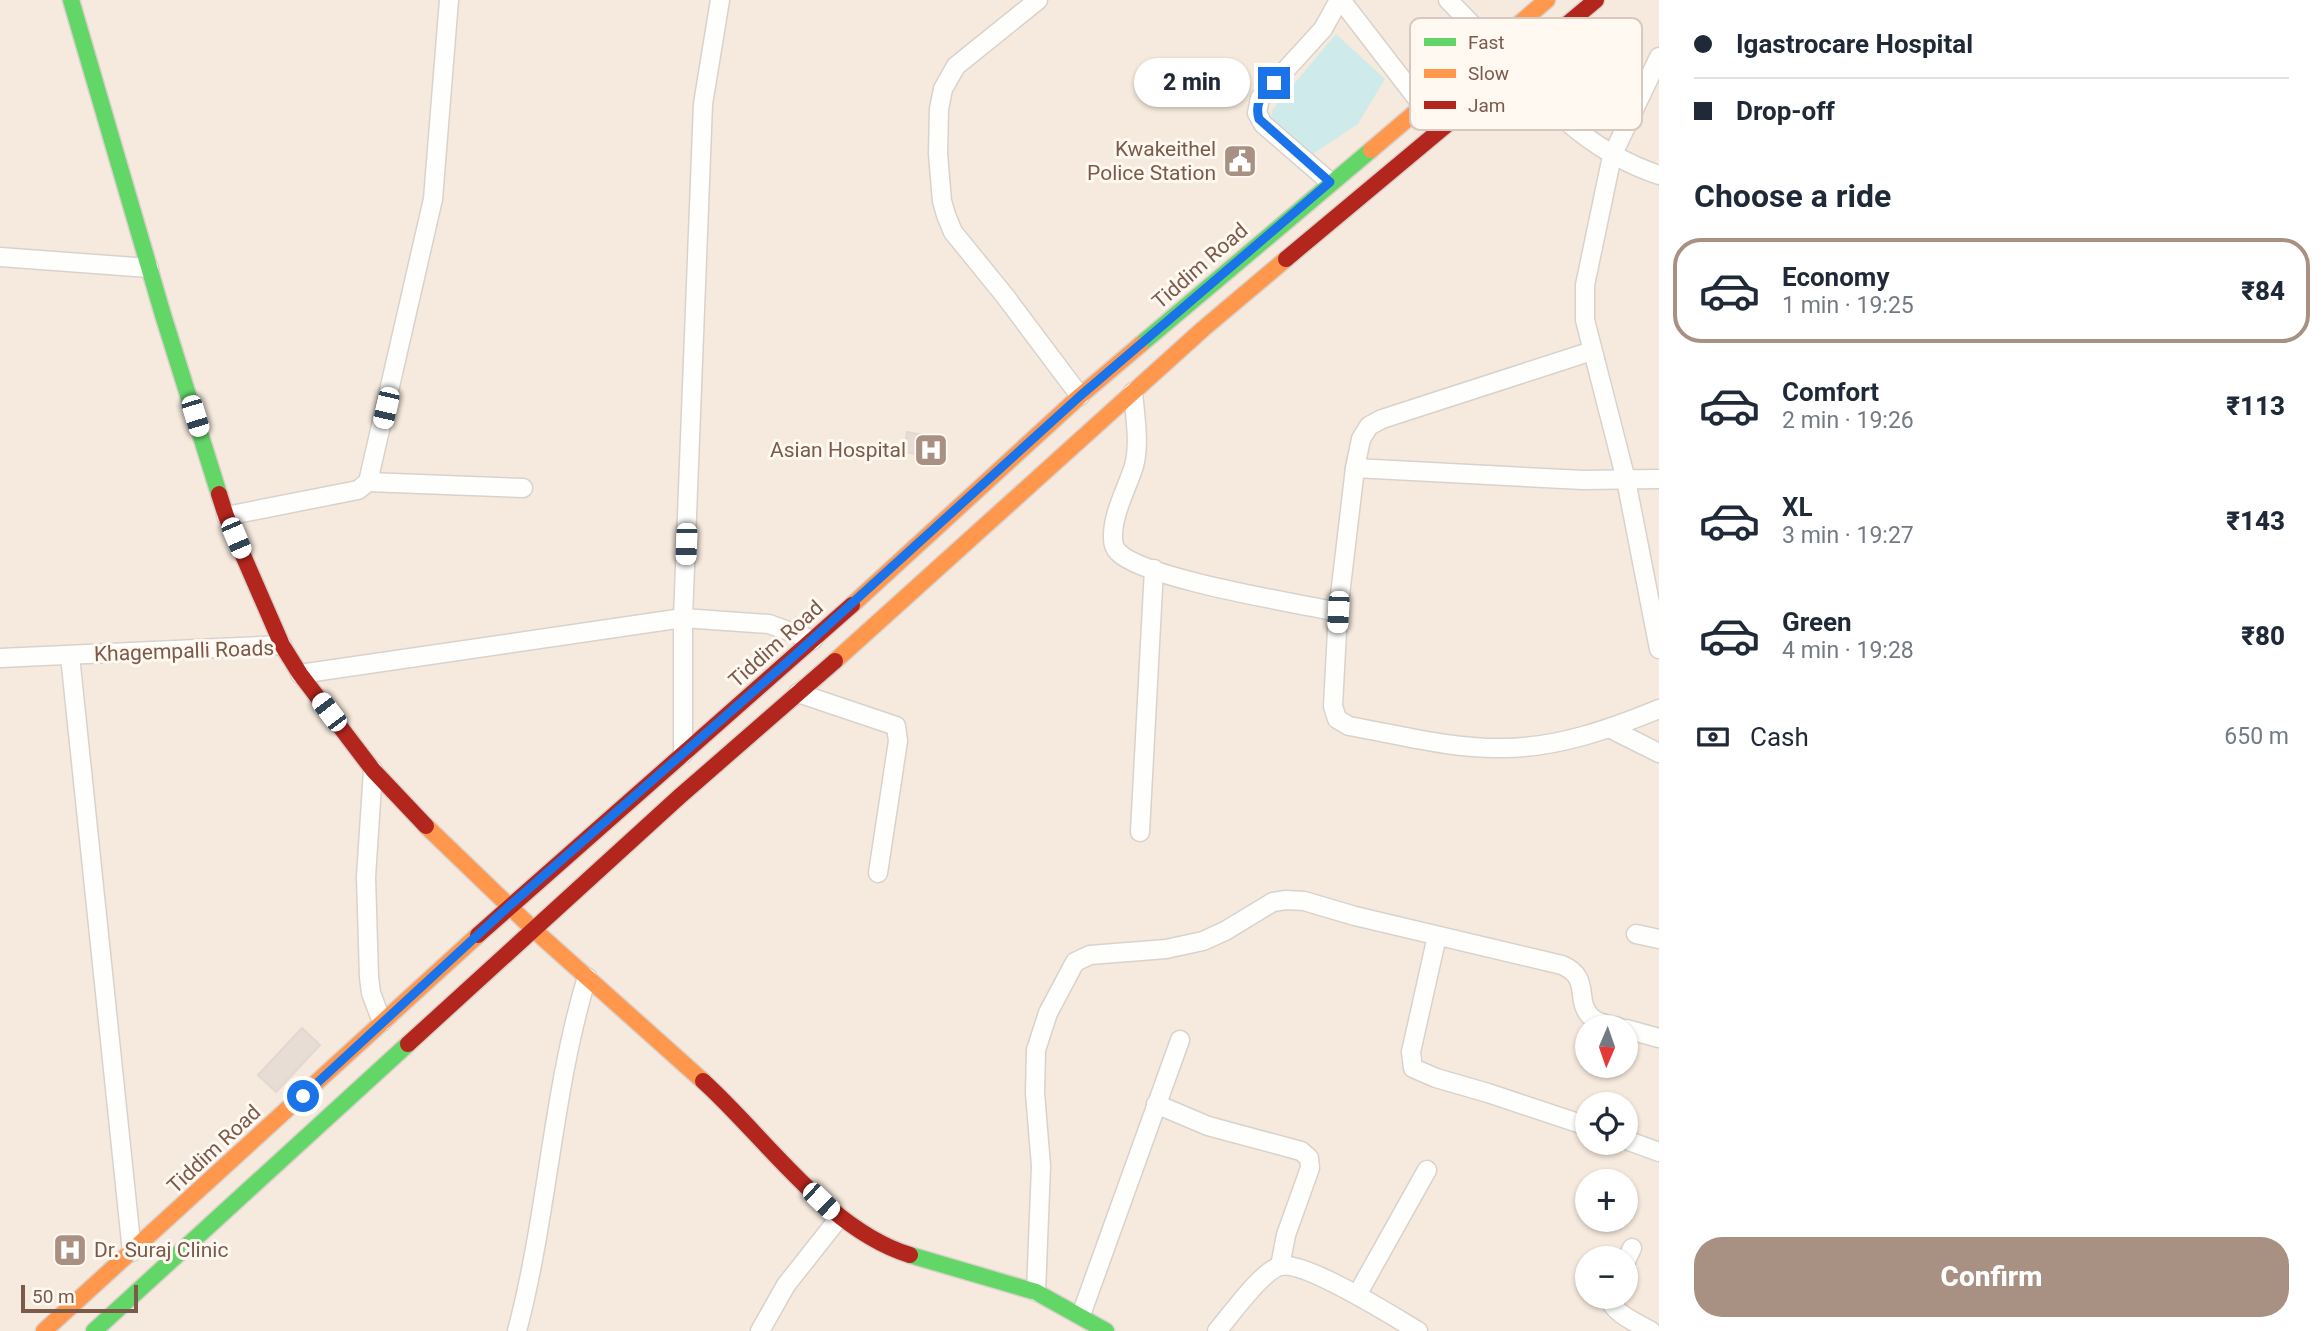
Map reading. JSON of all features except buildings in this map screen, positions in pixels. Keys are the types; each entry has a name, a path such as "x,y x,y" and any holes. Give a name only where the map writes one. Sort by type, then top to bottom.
{"main road":[{"path":"71,0 149,268 226,516 282,645"},
{"name":"Tiddim Road","path":"1525,18 1547,0"},
{"path":"1574,18 1596,0"},
{"name":"Tiddim Road","path":"44,1331 509,906 813,639 1080,396 1410,115"},
{"path":"94,1331 533,929 1203,329 1440,130"},
{"name":"Khagempalli Roads","path":"282,645 300,674 373,770 408,809 533,929 724,1100 839,1218 887,1248 1036,1292 1106,1331"}],"street":[{"path":"226,516 358,490 368,482 433,199 449,0"},
{"path":"683,755 683,618 703,104 720,0"},
{"path":"1038,0 956,66 947,78 939,110 938,154 942,201 953,232 1080,396"},
{"path":"1330,182 1263,124 1257,105 1259,98 1323,29 1340,0 1410,90"},
{"path":"1448,0 1465,18"},
{"path":"1642,93 1659,57"},
{"path":"1576,130 1612,156 1659,175"},
{"path":"1624,130 1612,156 1585,285 1585,320 1626,480 1659,649"},
{"path":"0,257 149,268"},
{"path":"1592,351 1382,419 1369,426 1361,439 1354,468 1338,612 1333,706 1338,719 1349,726 1470,747 1505,748 1553,742 1611,729 1659,709"},
{"path":"1133,392 1137,451 1112,539 1116,550 1125,558 1154,569 1223,589 1338,612"},
{"path":"1354,468 1626,480 1659,479"},
{"path":"368,482 523,488"},
{"path":"1139,832 1154,569"},
{"path":"300,674 683,618 769,624 813,639"},
{"name":"Khagempalli Roads","path":"0,658 282,645"},
{"path":"70,656 132,1252"},
{"path":"798,693 896,726 898,741 878,873"},
{"path":"1611,729 1659,753"},
{"path":"373,770 366,877 369,965 371,993 382,1022"},
{"path":"1036,1292 1041,1166 1035,1093 1036,1051 1048,1013 1074,962 1090,955 1166,949 1202,941 1225,931 1273,902 1304,901 1572,970 1579,978 1590,1015"},
{"path":"1636,934 1659,939"},
{"path":"1437,936 1411,1052 1413,1068 1436,1079 1575,1122"},
{"path":"517,1331 532,1272 568,1047 587,977"},
{"path":"1638,1032 1659,1038"},
{"path":"1081,1315 1180,1040"},
{"path":"1156,1104 1208,1126 1301,1151 1309,1158 1310,1168 1286,1235 1280,1266"},
{"path":"1638,1144 1659,1152"},
{"path":"1357,1295 1427,1170"},
{"path":"760,1331 786,1285 839,1218"},
{"path":"1217,1331 1265,1276 1280,1266 1296,1267 1357,1295 1418,1331"},
{"path":"1616,1309 1651,1331"}],"shaded area":[{"path":"0,0 1659,0 1659,1331 0,1331"}],"water":[{"path":"1336,34 1385,79 1358,124 1310,156 1271,123 1272,110"}],"traffic: fast":[{"path":"71,0 163,315 219,494"},
{"path":"1140,345 1371,150"},
{"path":"94,1331 408,1044"},
{"path":"910,1255 1036,1292 1106,1331"}],"traffic: slow":[{"path":"1526,18 1547,0"},
{"path":"1371,150 1410,117"},
{"path":"835,661 1203,329 1286,259"},
{"path":"852,605 1080,396 1140,345"},
{"path":"426,826 533,929 703,1081"},
{"path":"44,1331 478,935"}],"traffic: jam":[{"path":"1574,18 1596,0"},
{"path":"1286,259 1440,130"},
{"path":"219,494 282,645 300,674 373,770 426,826"},
{"path":"478,935 852,605"},
{"path":"408,1044 679,797 835,661"},
{"path":"703,1081 825,1204 880,1243 910,1255"}],"place":[{"name":"Kwakeithel Police Station","path":"1240,161"},
{"name":"Asian Hospital","path":"931,450"},
{"name":"Dr. Suraj Clinic","path":"70,1250"}],"route":[{"path":"303,1096 509,906 794,656 1080,396 1330,182 1259,119 1259,98 1274,83"}]}
